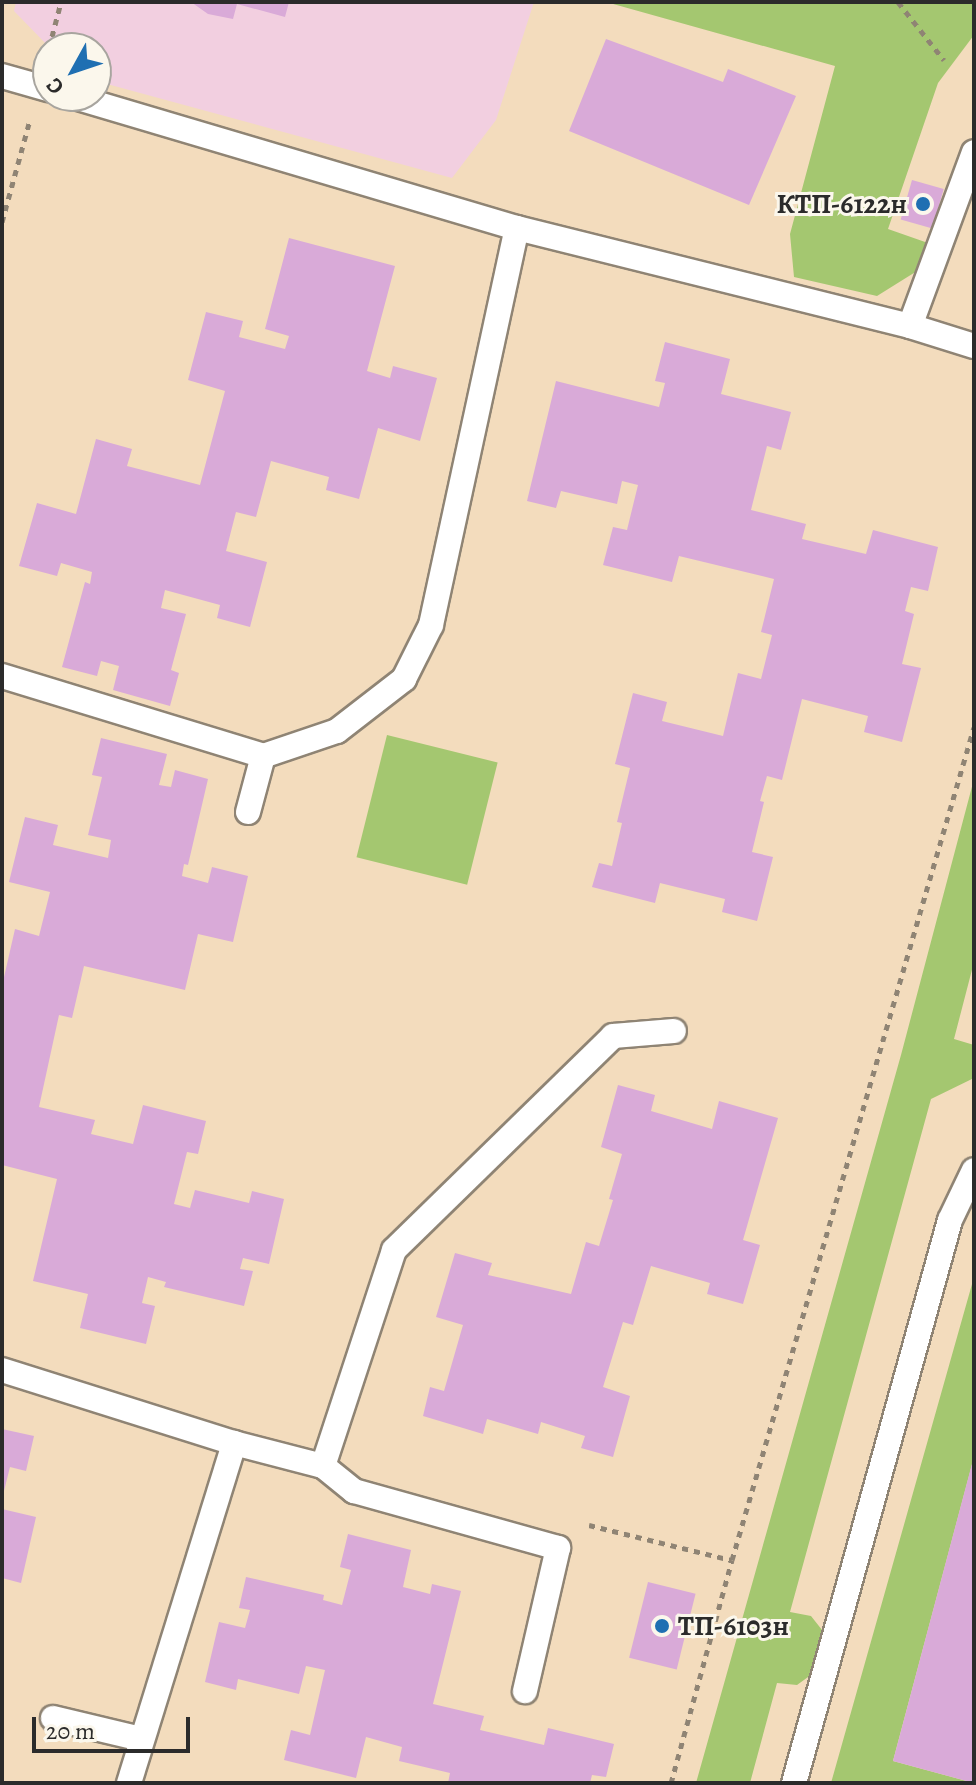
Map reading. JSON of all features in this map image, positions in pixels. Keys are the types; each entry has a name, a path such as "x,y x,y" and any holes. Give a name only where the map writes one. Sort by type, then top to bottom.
{"lane":[{"path":"2,76 32,85"},
{"path":"112,108 517,228 910,326 974,346"},
{"path":"910,326 974,152"},
{"path":"2,676 263,756 337,731 404,679 431,625 517,228"},
{"path":"248,812 263,756"},
{"path":"323,1466 394,1250 613,1036 674,1031"},
{"path":"794,1783 950,1220 974,1170"},
{"path":"2,1370 234,1443 323,1466 354,1491 558,1548 525,1691"},
{"path":"129,1783 234,1443"},
{"path":"53,1718 141,1739"}],"path":[{"path":"53,32 61,2"},
{"path":"898,2 944,60"},
{"path":"2,222 36,112"},
{"path":"671,1783 732,1560 974,727"},
{"path":"558,1548 584,1523 732,1560"}],"shaded area":[{"path":"16,2 534,2 496,120 452,178 112,85 112,32 34,32 14,11"}],"green space":[{"path":"606,2 974,2 974,35 938,83 888,229 928,243 925,266 877,296 794,277 790,234 835,66"},
{"path":"387,735 498,763 467,885 357,857"},
{"path":"974,779 974,962 954,1039 974,1045 974,1078 931,1099 790,1612 811,1616 826,1635 815,1672 797,1685 777,1683 750,1783 696,1783 901,1055"},
{"path":"974,1277 974,1457 893,1761 974,1783 831,1783"}],"building":[{"path":"191,2 289,2 285,17 237,4 233,19 208,14"},
{"path":"606,39 723,82 728,69 796,96 749,205 569,131"},
{"name":"КТП-6122н","path":"912,180 944,189 932,229 901,219"},
{"path":"289,238 395,266 367,371 390,378 393,366 437,378 420,441 378,428 359,499 326,490 329,477 271,461 256,517 236,512 226,551 267,562 250,627 217,618 220,605 165,590 161,608 186,614 171,670 179,673 170,706 113,690 119,666 101,661 97,676 62,667 85,582 90,584 92,572 61,563 57,576 19,566 37,503 76,514 96,439 132,449 127,466 200,485 225,391 188,380 206,312 243,321 239,337 285,349 289,336 265,329"},
{"path":"665,342 730,359 721,394 791,412 781,450 767,446 751,510 806,524 802,539 866,554 873,530 938,547 928,591 911,587 905,611 914,614 902,664 921,668 902,742 864,732 868,716 802,699 782,780 767,776 760,801 764,802 752,852 773,857 757,921 722,912 725,899 660,883 655,903 592,887 599,863 612,866 622,823 617,822 630,768 615,764 633,693 667,702 662,721 723,736 738,673 761,679 772,635 761,632 774,579 679,556 672,582 603,565 613,527 627,530 638,485 622,481 617,504 561,491 556,508 527,501 556,381 659,407 665,383 655,381"},
{"path":"101,738 167,754 159,785 171,787 175,770 208,779 188,865 184,864 182,876 208,883 212,867 248,876 233,942 198,934 185,990 84,966 72,1018 59,1015 39,1107 95,1120 91,1134 133,1144 143,1105 206,1121 198,1154 187,1152 174,1204 190,1208 195,1190 249,1203 252,1191 284,1199 269,1264 243,1258 240,1269 253,1271 244,1306 164,1287 166,1282 148,1277 142,1303 155,1306 146,1344 80,1328 88,1294 33,1281 57,1179 2,1165 2,986 15,929 39,936 50,892 9,882 25,817 58,825 53,845 108,858 111,840 88,835 102,777 92,775"},
{"path":"618,1085 655,1095 651,1111 712,1129 719,1101 778,1118 743,1240 760,1245 743,1304 707,1294 710,1283 651,1266 633,1325 623,1322 603,1387 630,1396 613,1457 581,1448 585,1436 541,1422 538,1434 487,1419 483,1434 423,1416 430,1387 444,1391 463,1325 436,1317 455,1253 492,1263 488,1275 571,1294 586,1242 599,1246 613,1200 609,1199 622,1154 601,1147"},
{"path":"2,1429 34,1436 26,1471 10,1467 3,1495"},
{"path":"974,1460 974,1783 893,1761"},
{"path":"2,1509 36,1517 21,1583 2,1578"},
{"path":"348,1534 411,1550 403,1587 430,1594 432,1584 461,1591 433,1704 484,1716 480,1730 544,1745 548,1728 614,1744 606,1777 592,1775 590,1783 448,1783 450,1773 399,1761 402,1747 366,1737 356,1778 284,1760 291,1730 310,1735 325,1670 306,1666 299,1694 238,1679 236,1690 205,1682 219,1622 245,1628 250,1610 239,1608 246,1577 324,1595 323,1600 342,1605 351,1570 340,1567"},
{"name":"ТП-6103н","path":"648,1582 696,1594 677,1670 629,1658"}],"place":[{"name":"КТП-6122н","path":"923,204"},
{"name":"ТП-6103н","path":"662,1626"}]}
